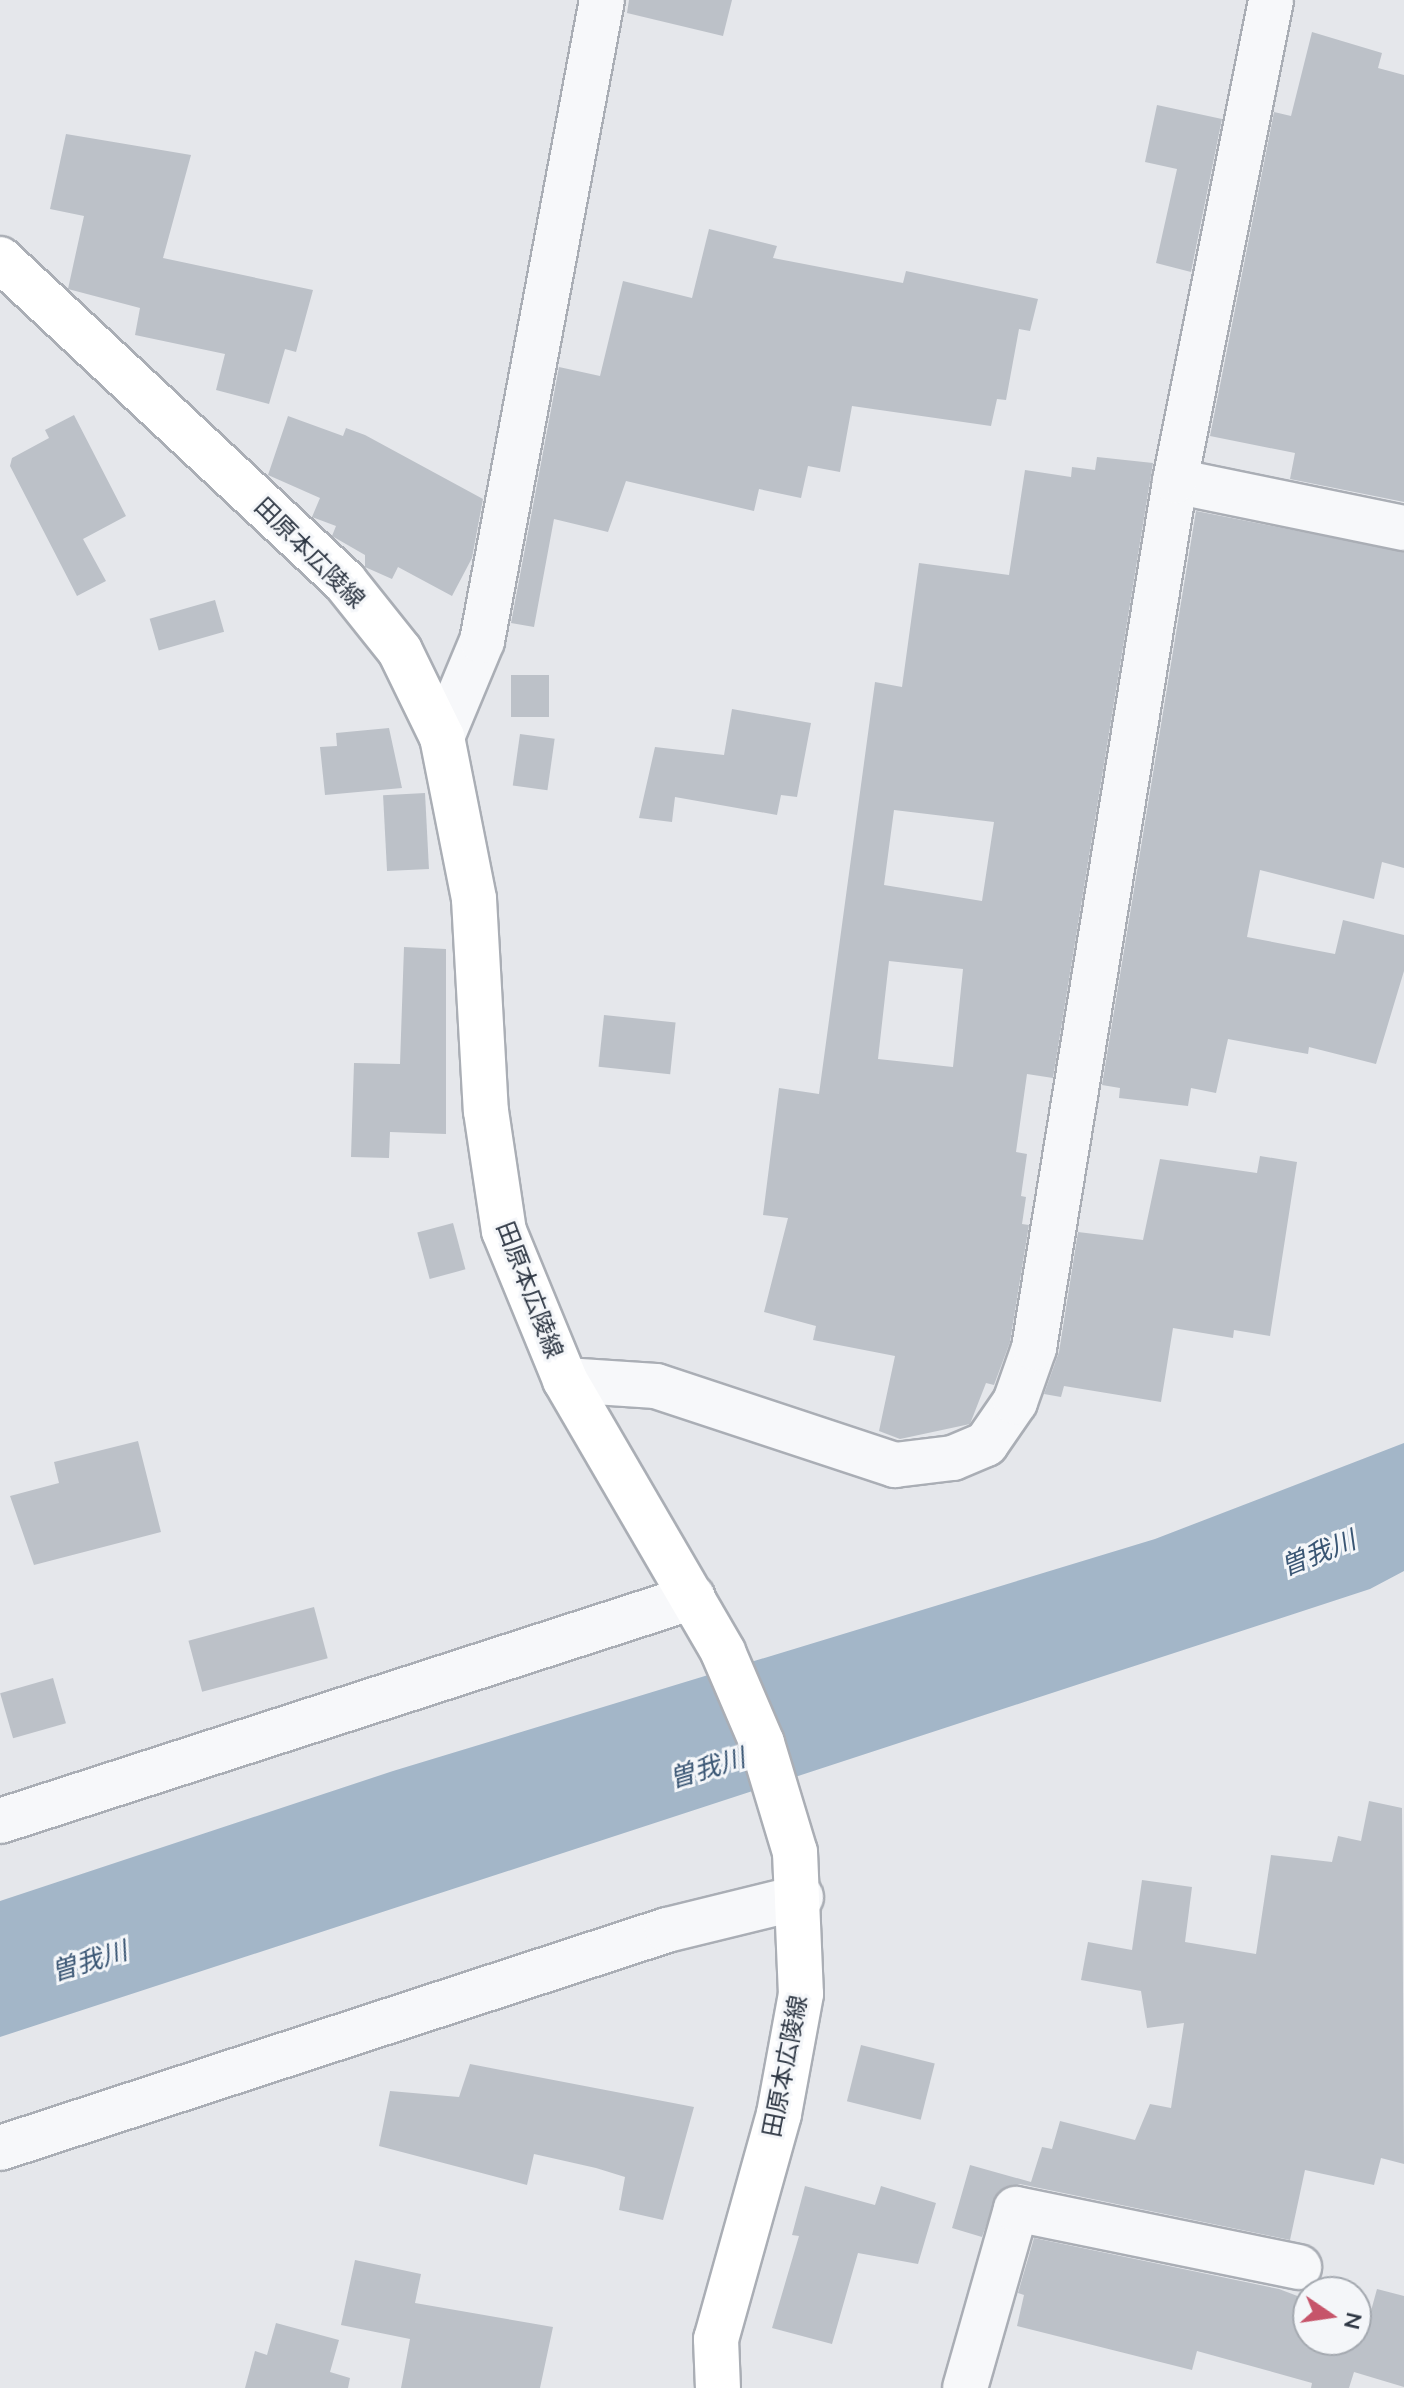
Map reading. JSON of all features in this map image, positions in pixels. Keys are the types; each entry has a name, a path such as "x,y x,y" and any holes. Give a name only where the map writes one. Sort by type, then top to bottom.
{"main road":[{"name":"田原本広陵線","path":"0,259 345,582 400,651 442,737 474,899 486,1111 504,1231 565,1380 723,1652 762,1743 795,1852 801,1897 801,1994 779,2114 716,2339 718,2388"}],"street":[{"path":"442,737 482,641 602,0"},
{"path":"565,1380 656,1386 895,1465 953,1458 986,1444 1015,1402 1034,1348 1175,481 1271,0"},
{"path":"1175,481 1404,528"},
{"path":"0,1821 693,1597"},
{"path":"0,2148 667,1930 801,1897"},
{"path":"965,2388 1016,2209 1299,2267"}],"water":[{"name":"曽我川","path":"1404,1443 1404,1571 1370,1589 0,2037 0,1901 393,1771 1155,1539"}],"building":[{"path":"629,0 732,0 723,36 627,13"},
{"path":"1312,32 1382,53 1378,68 1404,75 1404,502 1290,479 1295,453 1210,436 1274,112 1291,116"},
{"path":"1157,105 1222,119 1191,272 1156,263 1177,169 1145,162"},
{"path":"66,134 191,155 163,258 313,290 296,352 285,349 269,404 216,390 225,354 135,335 140,308 68,289 84,216 50,209"},
{"path":"709,229 777,246 773,258 903,283 906,271 1038,299 1030,331 1019,329 1006,400 997,399 991,426 852,406 840,472 808,466 801,498 759,489 754,511 626,481 608,532 554,519 534,627 511,623 559,367 600,376 623,281 692,298"},
{"path":"74,415 126,516 83,539 106,581 77,596 10,466 12,458 49,438 45,430"},
{"path":"288,416 343,436 346,428 365,435 483,499 472,558 452,596 398,567 392,579 365,567 365,555 332,536 336,526 312,517 320,498 268,475"},
{"path":"1097,457 1153,463 1053,1078 1027,1074 1016,1152 1027,1154 1021,1196 1026,1197 1022,1224 1029,1225 1010,1342 994,1385 986,1383 970,1424 900,1439 879,1431 895,1356 813,1340 816,1326 764,1312 788,1218 763,1215 779,1088 819,1094 875,682 902,687 919,563 1009,575 1025,470 1071,477 1072,467 1095,470","holes":["894,810 994,822 982,901 884,885","889,961 963,969 953,1067 878,1059"]},
{"path":"1196,511 1404,552 1404,868 1382,862 1374,899 1260,870 1247,937 1335,954 1343,920 1404,935 1404,971 1376,1064 1309,1047 1308,1054 1228,1039 1216,1093 1191,1088 1188,1106 1119,1098 1120,1088 1102,1085"},
{"path":"215,600 224,632 159,650 150,619"},
{"path":"511,675 549,675 549,717 511,717"},
{"path":"732,709 811,723 797,797 781,795 777,815 675,797 672,822 639,818 655,747 724,755"},
{"path":"389,728 402,788 325,795 320,747 337,746 336,733"},
{"path":"520,734 555,739 547,790 513,785"},
{"path":"425,793 429,869 387,871 383,795"},
{"path":"404,947 446,949 446,1134 390,1132 389,1158 351,1157 354,1063 400,1064"},
{"path":"604,1015 676,1023 670,1074 599,1067"},
{"path":"1260,1156 1297,1162 1270,1336 1234,1330 1233,1338 1173,1328 1161,1402 1064,1386 1061,1397 1044,1394 1059,1352 1078,1232 1143,1240 1160,1159 1257,1173"},
{"path":"453,1223 465,1269 430,1279 417,1233"},
{"path":"138,1441 161,1532 34,1565 10,1496 59,1483 54,1462"},
{"path":"314,1607 328,1658 202,1692 188,1641"},
{"path":"53,1678 66,1723 13,1738 0,1693"},
{"path":"1369,1801 1402,1808 1404,2164 1381,2158 1374,2185 1305,2170 1290,2240 1020,2184 998,2192 982,2237 952,2228 970,2165 1031,2182 1042,2147 1052,2149 1060,2121 1135,2140 1150,2104 1171,2108 1184,2023 1147,2028 1141,1991 1081,1980 1088,1942 1132,1950 1142,1880 1192,1887 1185,1942 1256,1954 1271,1855 1332,1862 1338,1836 1361,1841"},
{"path":"861,2045 935,2063 921,2120 847,2101"},
{"path":"470,2064 694,2107 663,2220 619,2210 625,2177 596,2168 534,2154 527,2185 379,2146 390,2091 459,2097"},
{"path":"805,2186 875,2205 881,2186 936,2203 918,2264 858,2253 832,2344 772,2328 799,2236 792,2235"},
{"path":"1034,2238 1279,2289 1292,2294 1292,2356 1372,2356 1372,2307 1377,2289 1404,2296 1404,2387 1354,2372 1349,2388 1311,2388 1312,2383 1197,2351 1192,2370 1017,2326 1024,2295 1018,2293"},
{"path":"355,2260 421,2274 415,2303 553,2327 540,2388 401,2388 410,2339 341,2325"},
{"path":"276,2323 339,2340 330,2372 350,2378 348,2388 245,2388 255,2351 267,2355"}]}
